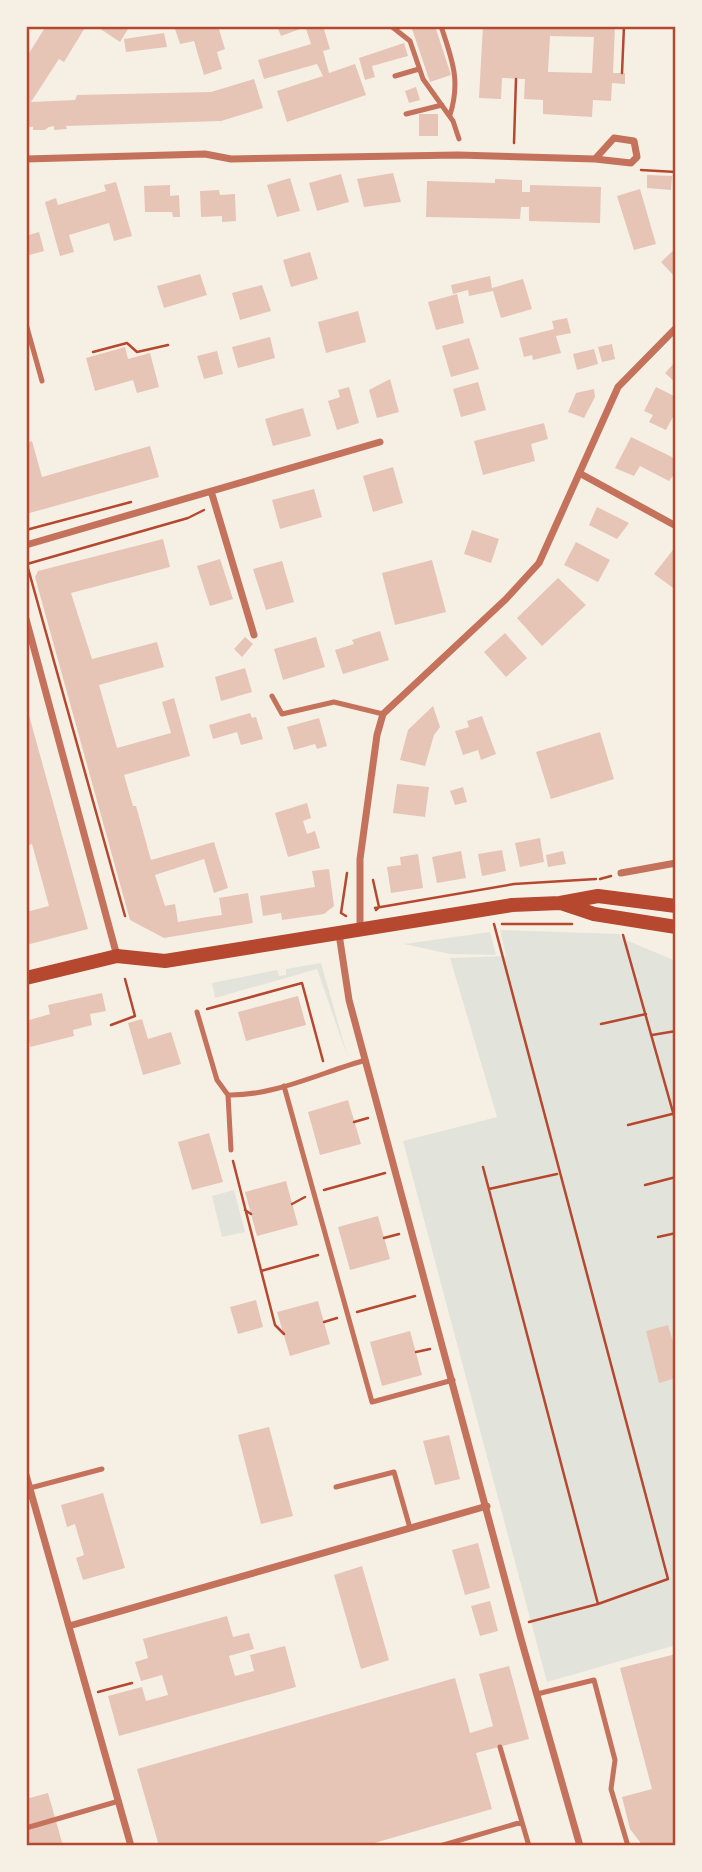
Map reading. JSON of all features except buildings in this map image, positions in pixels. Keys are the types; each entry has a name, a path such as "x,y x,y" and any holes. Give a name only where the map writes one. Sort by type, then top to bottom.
{"main road":[{"path":"26,978 117,956 165,961 360,927 512,905 560,903 598,896 676,906"},
{"path":"560,903 594,914 676,928"}],"street":[{"path":"26,159 205,154 231,159 458,155 595,159 631,163 637,157 638,149 631,139 614,138 595,159"},
{"path":"360,927 361,849 377,735 383,714 506,600 539,563 620,383 676,328"},
{"path":"26,545 380,442"},
{"path":"581,474 676,526"},
{"path":"211,491 254,635"},
{"path":"26,619 117,956"},
{"path":"621,873 676,863"},
{"path":"338,931 344,979 580,1846"},
{"path":"26,1475 131,1846"},
{"path":"69,1626 488,1506"}],"lane":[{"path":"391,26 410,41 419,69 450,116 459,139"},
{"path":"441,26 456,71 455,99 450,116"},
{"path":"395,76 419,69"},
{"path":"406,114 442,105"},
{"path":"26,324 41,381"},
{"path":"26,360 35,358"},
{"path":"272,696 282,714 334,702 383,714"},
{"path":"197,1012 216,1080 228,1095 231,1150"},
{"path":"228,1095 248,1095 284,1086 366,1060"},
{"path":"284,1086 372,1402 453,1380"},
{"path":"30,1488 102,1469"},
{"path":"336,1487 394,1472 410,1528"},
{"path":"537,1694 594,1681 615,1760 611,1789 628,1846"},
{"path":"500,1747 529,1846"},
{"path":"26,1828 118,1801"},
{"path":"440,1846 522,1822"}],"path":[{"path":"622,73 624,26"},
{"path":"514,143 516,79"},
{"path":"93,352 127,343 137,352 168,345"},
{"path":"26,561 125,916"},
{"path":"341,913 347,872"},
{"path":"495,924 558,1173 668,1579 598,1604 531,1621"},
{"path":"482,926 581,925"},
{"path":"623,938 676,1123"},
{"path":"111,1025 135,1016 125,979"},
{"path":"197,1012 302,983 326,1072"},
{"path":"601,1024 646,1014"},
{"path":"652,1035 676,1031"},
{"path":"628,1125 674,1113"},
{"path":"231,1150 275,1325 284,1334"},
{"path":"483,1167 598,1604"},
{"path":"292,1204 314,1193 396,1170"},
{"path":"489,1189 558,1173"},
{"path":"645,1185 676,1177"},
{"path":"245,1210 251,1214"},
{"path":"658,1237 676,1233"},
{"path":"261,1271 330,1251"},
{"path":"324,1322 430,1292"},
{"path":"89,1695 132,1683"}],"shaded area":[{"path":"500,930 620,934 621,938 676,961 676,1645 547,1682 403,1141 497,1117 450,958 506,956"},
{"path":"490,932 496,955 450,954 404,944"},
{"path":"321,963 348,1058 317,969 215,998 212,983 277,970 279,976 286,975 286,969"},
{"path":"234,1190 245,1232 222,1237 212,1196"}]}
